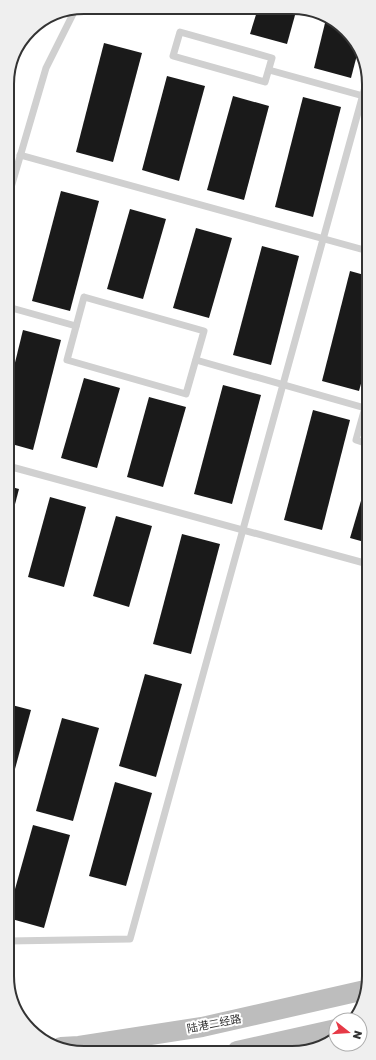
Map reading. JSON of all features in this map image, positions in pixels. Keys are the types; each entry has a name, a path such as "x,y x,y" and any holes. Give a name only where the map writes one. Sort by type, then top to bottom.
{"street":[{"name":"陆港二经路","path":"81,1046 202,1027 361,991"},
{"path":"263,1046 328,1031"}],"lane":[{"path":"14,177 46,68 72,16"},
{"path":"180,32 272,58 268,70 265,82 173,56 180,32"},
{"path":"268,70 362,95"},
{"path":"14,941 130,939 283,385 362,106"},
{"path":"20,155 362,248"},
{"path":"84,297 204,331 196,360 186,394 67,360 84,297"},
{"path":"14,309 76,326"},
{"path":"196,360 362,407"},
{"path":"362,419 356,440 362,442"},
{"path":"14,468 362,562"}],"building":[{"path":"256,14 295,14 287,44 250,34"},
{"path":"325,22 342,34 357,56 351,78 314,68"},
{"path":"104,43 142,53 113,162 76,152"},
{"path":"167,76 205,86 179,181 142,170"},
{"path":"233,96 269,106 244,200 207,190"},
{"path":"303,97 341,107 313,217 275,207"},
{"path":"61,191 99,201 70,311 32,301"},
{"path":"130,209 166,219 143,299 107,289"},
{"path":"196,228 232,238 209,318 173,308"},
{"path":"262,246 299,256 271,365 233,355"},
{"path":"350,271 362,274 362,380 359,391 322,381"},
{"path":"23,330 61,340 33,450 14,445 14,367"},
{"path":"84,378 120,388 97,468 61,458"},
{"path":"223,385 261,395 232,504 194,494"},
{"path":"149,397 186,407 163,487 127,477"},
{"path":"313,410 350,420 322,530 284,520"},
{"path":"14,488 19,489 14,508"},
{"path":"50,497 86,507 64,587 28,577"},
{"path":"362,497 362,541 350,538"},
{"path":"116,516 152,526 129,607 93,596"},
{"path":"182,534 220,544 191,654 153,644"},
{"path":"145,674 182,684 156,777 119,766"},
{"path":"14,706 31,710 14,773"},
{"path":"62,718 99,728 73,821 36,811"},
{"path":"115,782 152,793 126,886 89,876"},
{"path":"33,825 70,835 44,928 14,920 14,893"}]}
